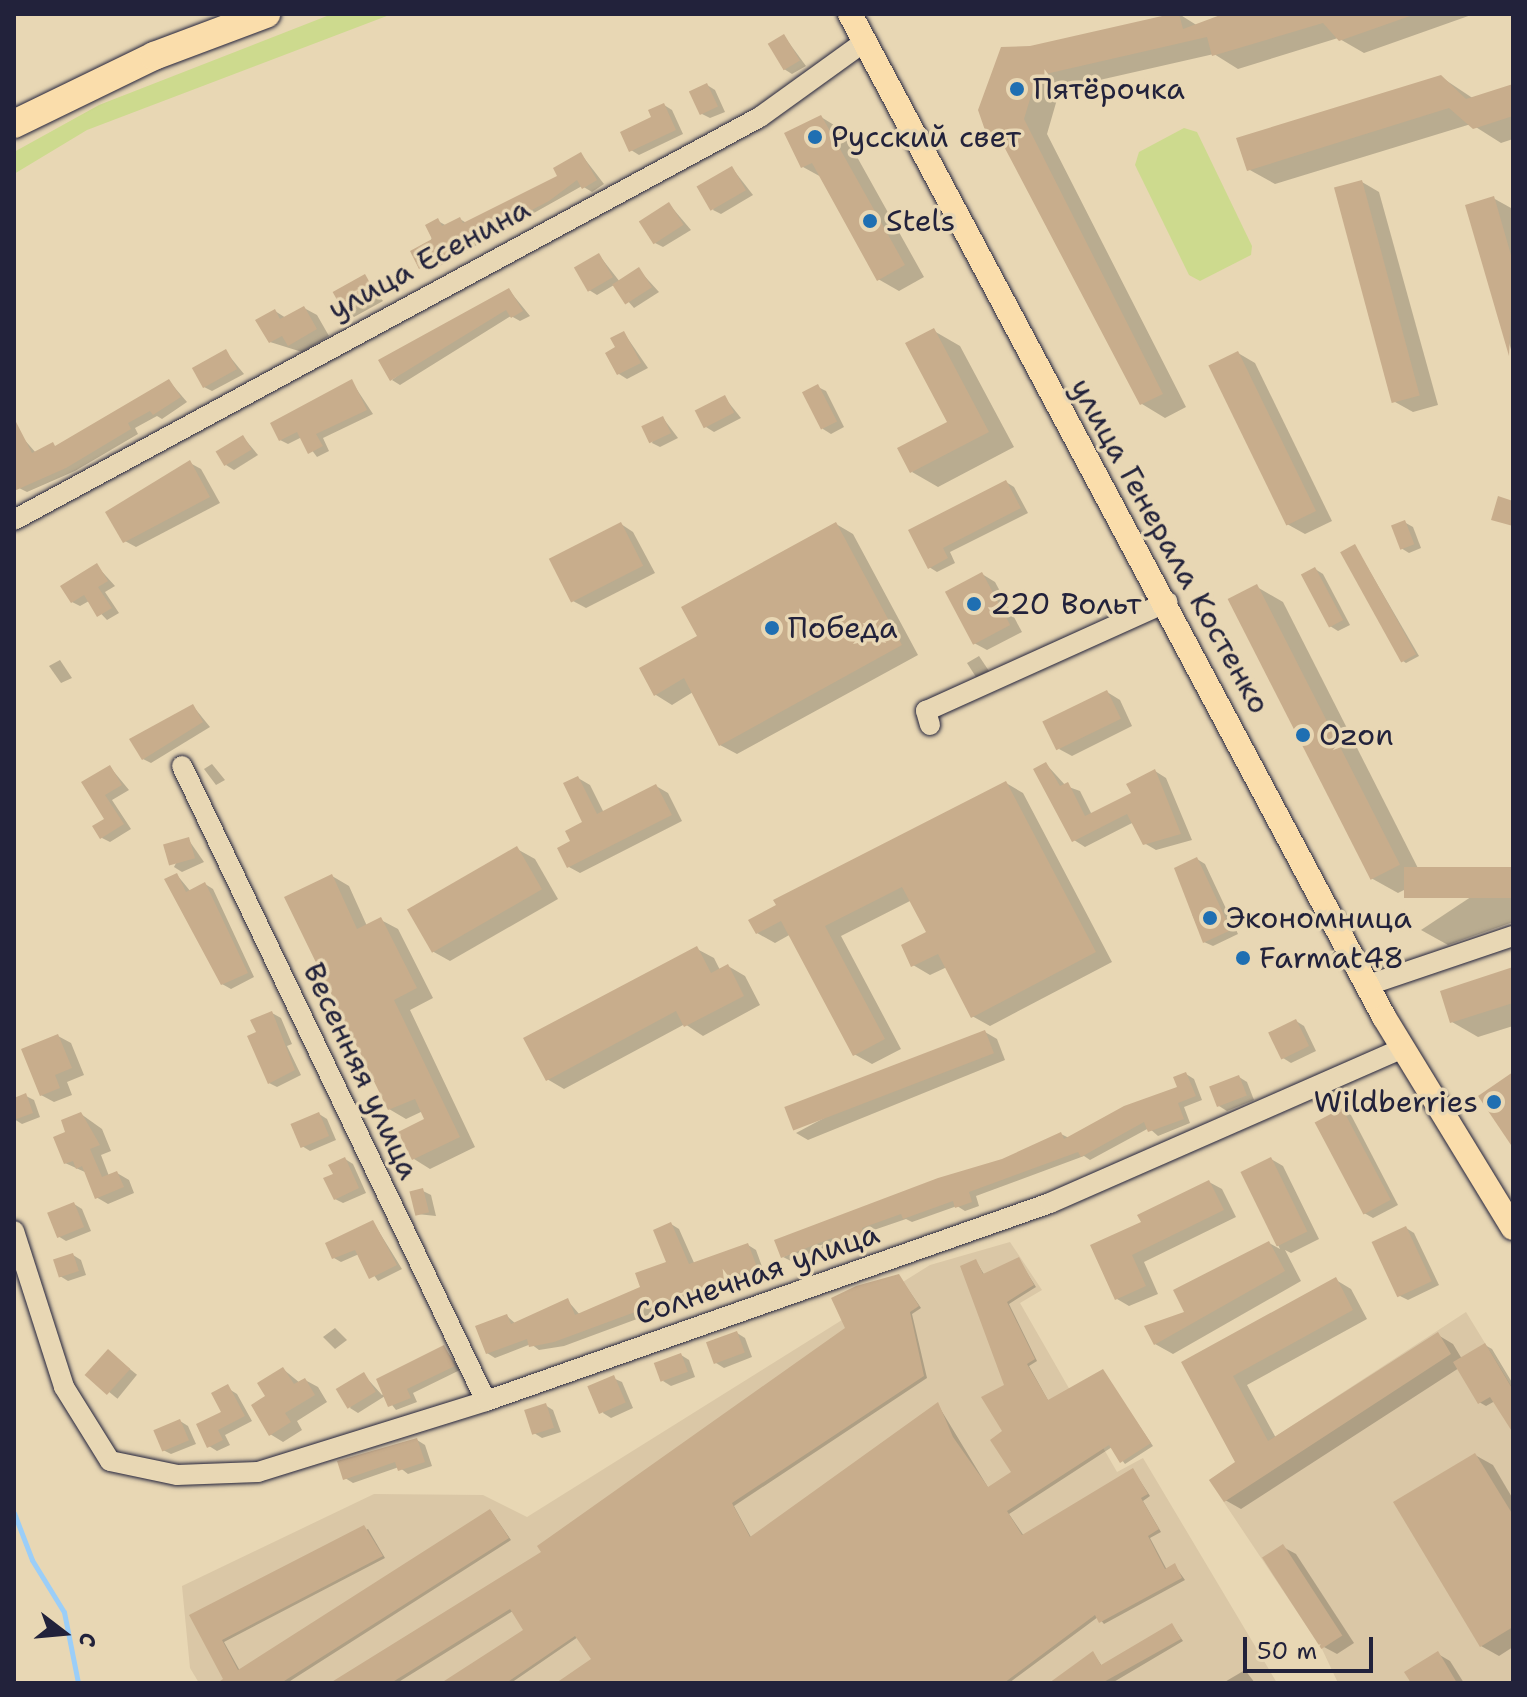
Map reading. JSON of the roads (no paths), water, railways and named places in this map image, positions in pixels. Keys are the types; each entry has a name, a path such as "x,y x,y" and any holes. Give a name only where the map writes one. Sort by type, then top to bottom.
{"highway":[{"path":"14,124 154,56 266,14"}],"main road":[{"name":"улица Генерала Костенко","path":"850,14 934,180 1167,602 1368,985 1513,1228"}],"street":[{"name":"улица Есенина","path":"14,520 760,117 864,42"},
{"path":"930,725 926,711 1167,602"},
{"name":"Весенняя улица","path":"182,766 486,1401"},
{"path":"1368,985 1513,936"},
{"name":"Солнечная улица","path":"14,1231 64,1387 110,1461 177,1475 258,1472 486,1401 1050,1203 1403,1048"}],"waterway":[{"path":"14,1513 32,1560 64,1612 78,1683"}],"place":[{"name":"Пятёрочка","path":"1017,89"},
{"name":"Русский свет","path":"815,137"},
{"name":"Stels","path":"870,221"},
{"name":"220 Вольт","path":"974,604"},
{"name":"Победа","path":"772,628"},
{"name":"Ozon","path":"1303,735"},
{"name":"Экономница","path":"1210,918"},
{"name":"Farmat48","path":"1243,958"},
{"name":"Wildberries","path":"1494,1102"}]}
